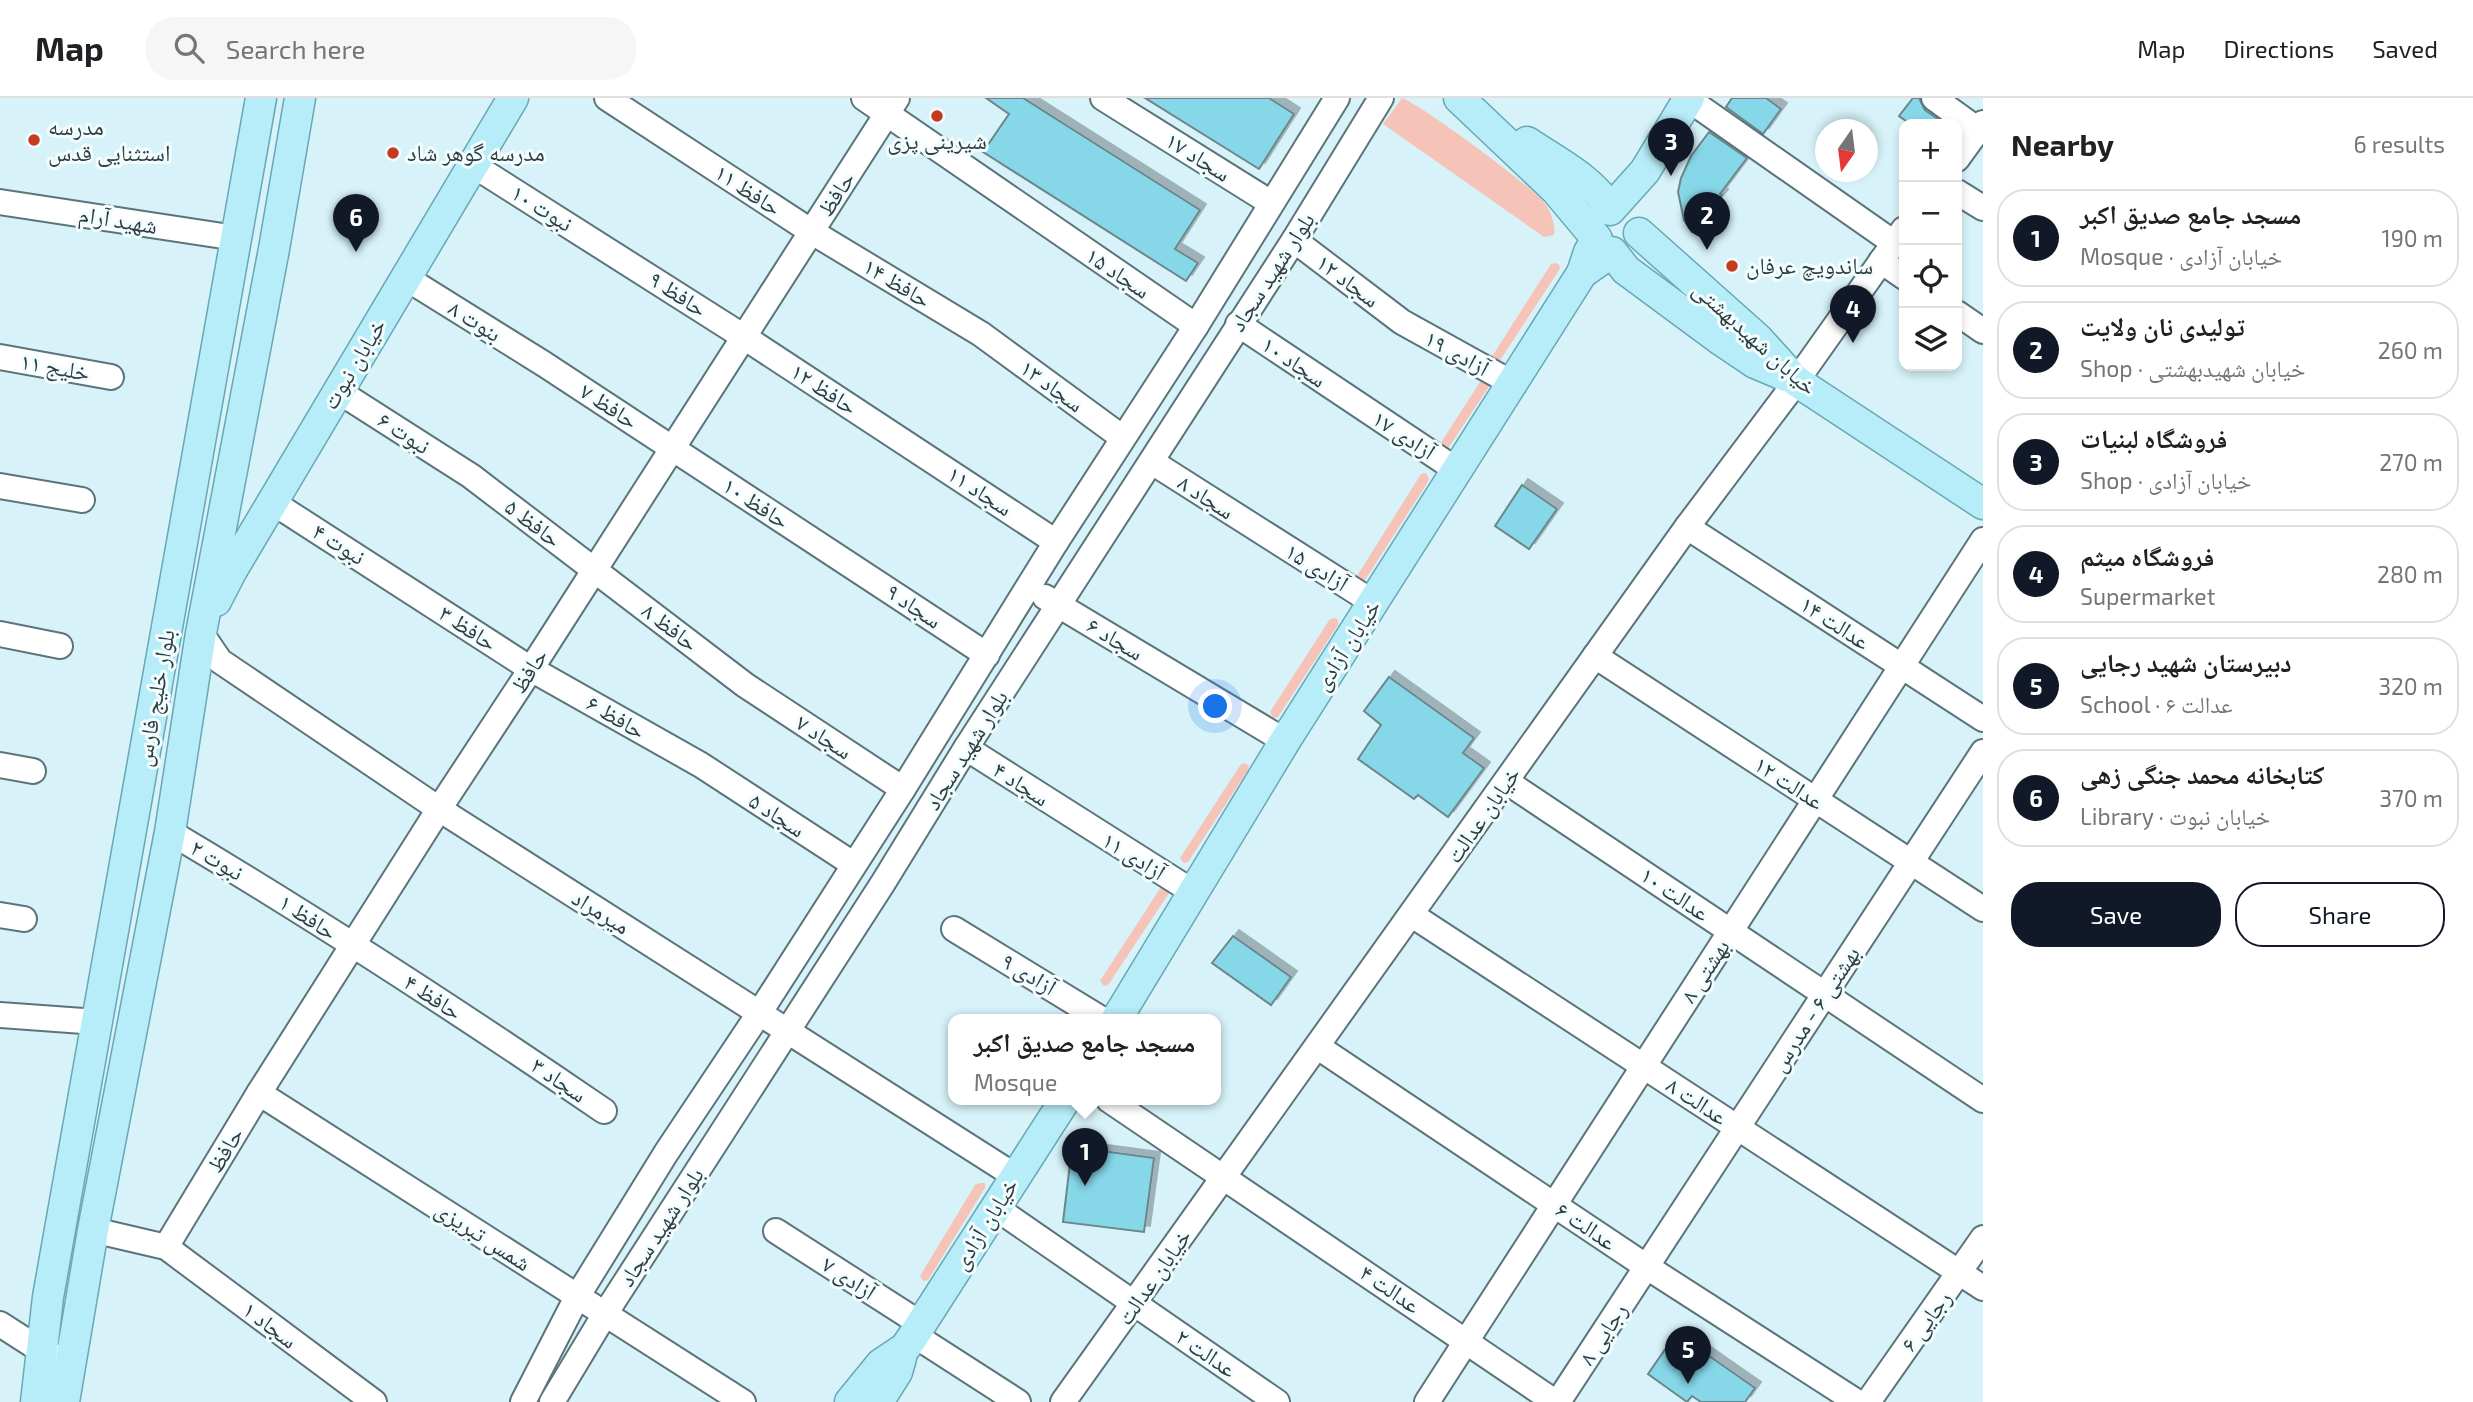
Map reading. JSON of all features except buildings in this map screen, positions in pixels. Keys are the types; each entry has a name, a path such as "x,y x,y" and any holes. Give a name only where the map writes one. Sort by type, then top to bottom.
{"main road":[{"name":"بلوار خلیج فارس","path":"36,1402 48,1297 261,98"},
{"path":"64,1402 93,1230 170,832 201,632 272,262 300,98"},
{"name":"خیابان نبوت","path":"201,632 232,570 513,98"},
{"path":"1459,98 1588,185 1599,194 1610,210"},
{"path":"1459,98 1556,190 1632,275 1755,363 1796,381"},
{"path":"1645,171 1638,192 1639,229 1633,246 1627,251 1605,246 1595,232 1599,219 1645,171 1689,99"},
{"path":"1610,210 1630,213 1639,229"},
{"name":"خیابان شهیدبهشتی","path":"1639,229 1758,339 1796,381 1983,504"},
{"name":"خیابان آزادی","path":"1120,1014 1285,741 1582,273 1589,252 1605,246"},
{"path":"168,627 201,632"},
{"name":"خیابان آزادی","path":"913,1336 1062,1105"},
{"path":"849,1402 881,1364 913,1336"},
{"path":"878,1402 897,1372 913,1336"}],"street":[{"name":"حافظ ۱۱","path":"607,98 812,232"},
{"name":"سجاد ۱۵","path":"864,98 892,106 1041,220 1196,326"},
{"name":"سجاد ۱۷","path":"1103,98 1271,203"},
{"name":"بلوار شهید سجاد","path":"552,1402 605,1314 883,883 966,748 1294,240 1381,98"},
{"path":"1934,98 1980,126 1962,152"},
{"path":"1689,99 1893,244 1899,262"},
{"name":"بلوار شهید سجاد","path":"523,1400 577,1297 666,1153 903,789 1030,588 1056,542 1196,326 1329,101"},
{"name":"حافظ","path":"166,1247 352,945 892,106"},
{"name":"نبوت ۱۰","path":"473,165 611,252"},
{"path":"1962,195 1983,208"},
{"name":"شهید آرام","path":"0,202 236,238"},
{"name":"حافظ ۱۴","path":"812,232 981,334"},
{"name":"سجاد ۱۲","path":"1294,240 1402,322"},
{"name":"خیابان عدالت","path":"1063,1402 1687,527 1796,381 1893,244"},
{"name":"حافظ ۹","path":"611,252 744,337"},
{"name":"بنوت ۸","path":"406,278 544,364"},
{"path":"1962,316 1983,331"},
{"name":"آزادی ۱۹","path":"1402,322 1512,383"},
{"name":"سجاد ۱۰","path":"1238,324 1350,400"},
{"name":"سجاد ۱۳","path":"981,334 1123,438"},
{"name":"حافظ ۱۲","path":"744,337 903,440"},
{"name":"خلیج ۱۱","path":"0,357 111,377"},
{"name":"حافظ ۷","path":"544,364 673,448"},
{"name":"نبوت ۶","path":"338,391 471,476"},
{"name":"آزادی ۱۷","path":"1350,400 1458,471"},
{"name":"سجاد ۱۱","path":"903,440 1056,542"},
{"name":"حافظ ۱۰","path":"673,448 840,557"},
{"name":"سجاد ۸","path":"1152,462 1260,532"},
{"name":"حافظ ۵","path":"471,476 595,570"},
{"path":"0,486 82,500"},
{"name":"نبوت ۴","path":"272,502 405,586"},
{"name":"عدالت ۱۴","path":"1687,527 1983,719"},
{"name":"آزادی ۱۵","path":"1260,532 1374,603"},
{"name":"بهشتی ۸","path":"1427,1402 1983,540"},
{"name":"سجاد ۹","path":"840,557 987,656"},
{"name":"حافظ ۸","path":"595,570 746,685"},
{"name":"حافظ ۳","path":"405,586 531,669"},
{"name":"سجاد ۶","path":"1030,588 1285,741"},
{"name":"میرمراد","path":"201,632 220,661 439,809 1015,1176"},
{"path":"0,634 60,646"},
{"name":"عدالت ۱۲","path":"1595,656 1983,909"},
{"name":"حافظ ۶","path":"531,669 701,765"},
{"name":"سجاد ۷","path":"746,685 903,789"},
{"name":"سجاد ۴","path":"966,748 1076,819"},
{"name":"بهشتی ۶ - مدرس","path":"1647,1267 1983,752"},
{"path":"0,765 33,771"},
{"name":"سجاد ۵","path":"701,765 853,864"},
{"name":"عدالت ۱۰","path":"1507,782 1983,1100"},
{"name":"آزادی ۱۱","path":"1076,819 1193,892"},
{"name":"نبوت ۲","path":"170,832 264,888"},
{"name":"حافظ ۱","path":"264,888 352,945"},
{"name":"عدالت ۸","path":"1412,915 1983,1288"},
{"name":"آزادی ۹","path":"954,929 1093,1014"},
{"name":"حافظ ۴","path":"352,945 513,1049"},
{"path":"0,1015 97,1022"},
{"name":"عدالت ۶","path":"1318,1047 1647,1267 1857,1402"},
{"name":"سجاد ۳","path":"513,1049 604,1111"},
{"name":"شمس تبریزی","path":"259,1093 743,1402"},
{"name":"عدالت ۴","path":"1116,1105 1557,1402"},
{"name":"عدالت ۲","path":"996,1208 1278,1402"},
{"path":"93,1230 166,1247"},
{"name":"آزادی ۷","path":"776,1231 913,1336 1018,1402"},
{"name":"رجایی ۶","path":"1868,1402 1983,1238"},
{"name":"سجاد ۱","path":"166,1247 374,1402"},
{"name":"رجایی ۸","path":"1557,1402 1647,1267"},
{"path":"0,1324 42,1351 71,1363"},
{"path":"707,1377 726,1402"}],"shaded area":[{"path":"1402,98 1477,148 1538,196 1551,216 1554,235 1544,237 1383,124"},
{"path":"1551,264 1560,266 1559,270 1499,362 1491,358"},
{"path":"1484,376 1492,382 1445,453 1438,447"},
{"path":"1426,473 1429,479 1426,485 1365,580 1360,581 1357,576 1421,474"},
{"path":"1335,618 1338,625 1278,717 1273,718 1270,712 1330,619"},
{"path":"1241,764 1249,766 1248,770 1188,862 1184,863 1180,858"},
{"path":"1166,886 1169,893 1108,985 1104,986 1100,981 1161,887"},
{"path":"985,1183 985,1188 928,1280 923,1281 920,1276 975,1185"}],"place":[{"name":"شیرینی پزی","path":"937,116"},
{"name":"مدرسه استثنایی قدس","path":"34,140"},
{"name":"مدرسه گوهر شاد","path":"393,153"},
{"name":"فروشگاه لبنیات","path":"1671,176"},
{"name":"تولیدی نان ولایت","path":"1707,250"},
{"name":"کتابخانه محمد جنگی زهی","path":"356,252"},
{"name":"ساندویچ عرفان","path":"1732,266"},
{"name":"فروشگاه میثم","path":"1853,343"},
{"name":"مسجد جامع صدیق اکبر","path":"1085,1186"},
{"name":"دبیرستان شهید رجایی","path":"1688,1384"}]}
